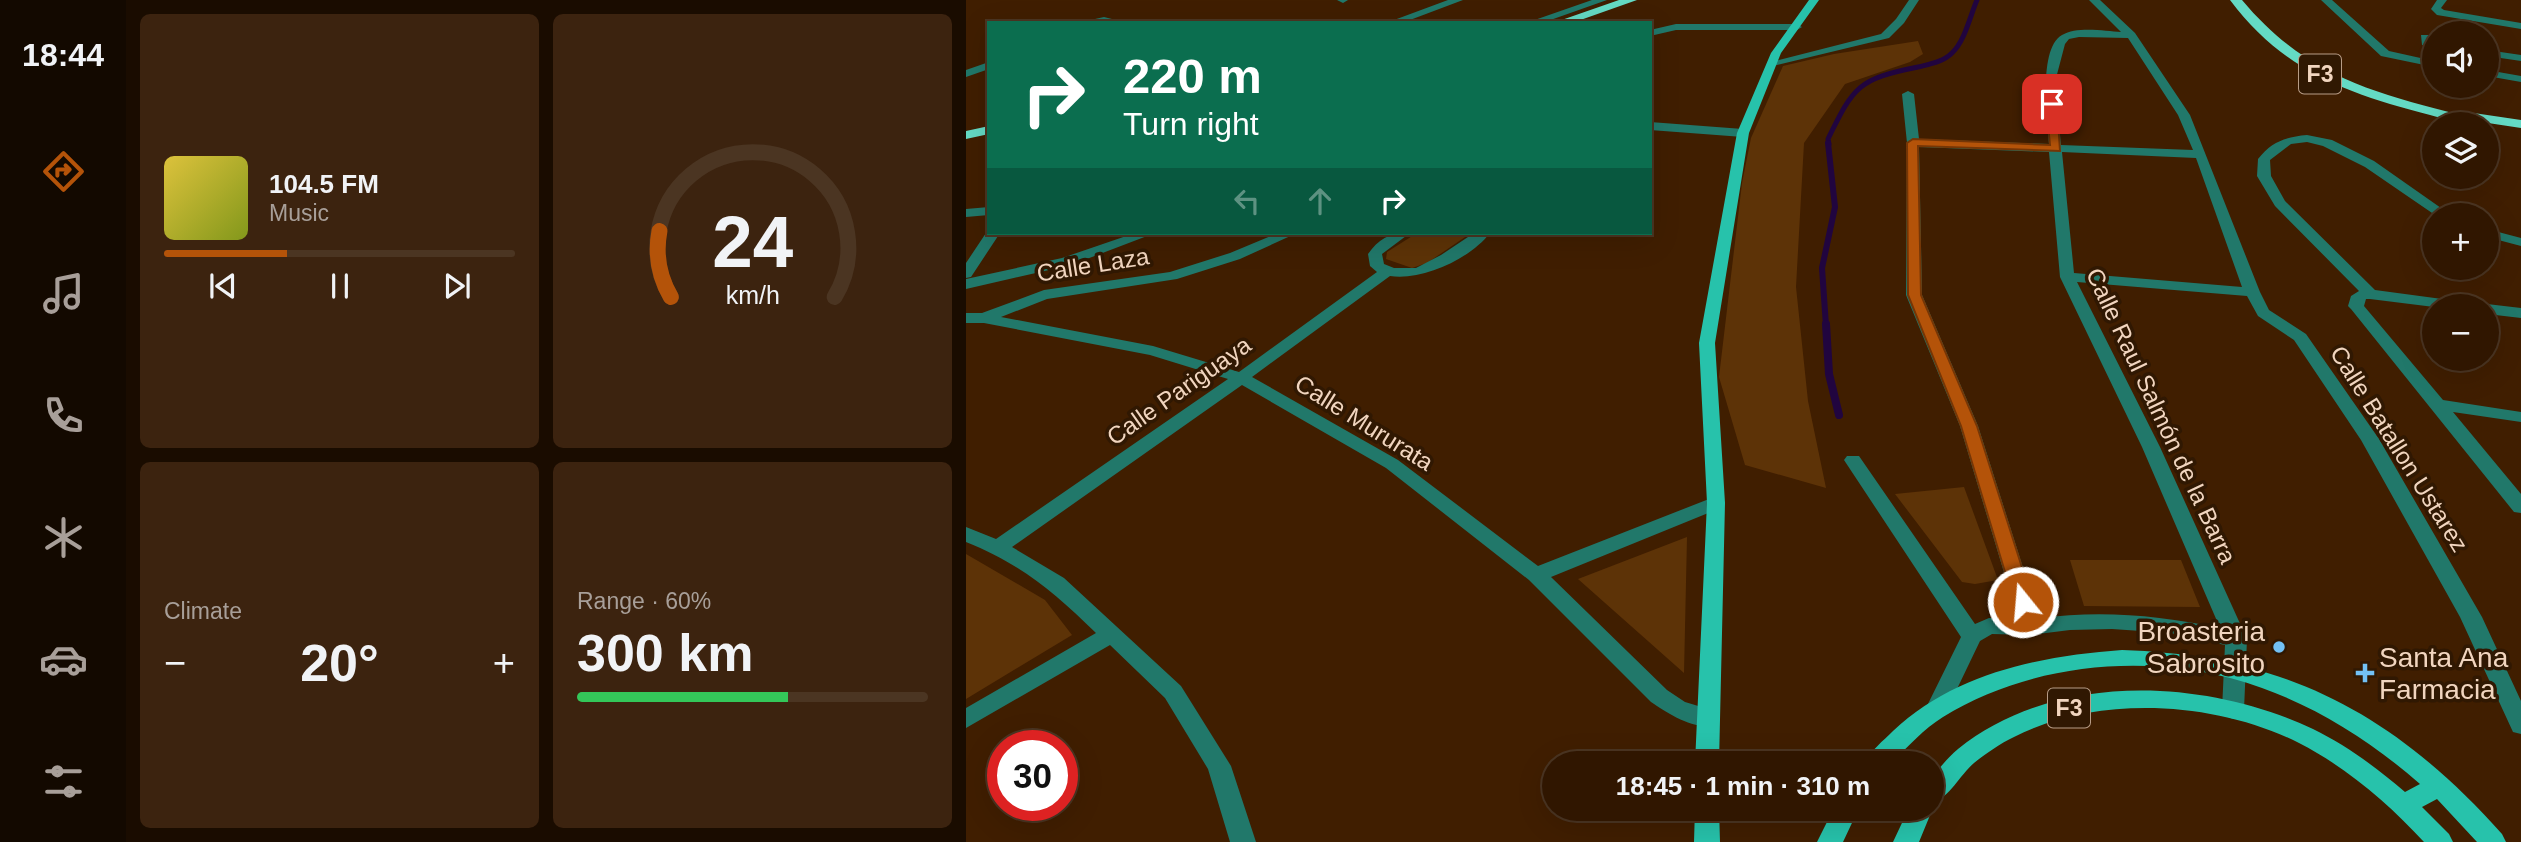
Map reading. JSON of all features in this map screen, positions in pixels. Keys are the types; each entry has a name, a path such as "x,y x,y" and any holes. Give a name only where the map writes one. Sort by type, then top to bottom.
{"highway":[{"path":"1565,21 1631,0"},
{"name":"F3","path":"2236,0 2251,22 2306,67 2372,97 2434,112"},
{"name":"F3","path":"2426,110 2521,124"},
{"path":"2499,128 2521,133"},
{"path":"966,135 987,130"}],"main road":[{"path":"1707,751 1716,503 1707,343 1743,133 1776,53 1814,0"},
{"name":"F3","path":"1889,751 1936,710 1984,686 2066,662 2124,659 2236,670 2309,697 2371,732 2439,785 2466,810 2493,842"},
{"name":"F3","path":"1944,780 1963,759 2001,733 2054,710 2107,701 2156,698 2233,710 2290,729 2348,762 2403,806 2440,842"},
{"path":"2403,806 2439,785"},
{"path":"1707,821 1707,842"},
{"path":"1830,842 1840,821"},
{"path":"1906,842 1915,821"}],"street":[{"path":"1397,21 1458,0"},
{"path":"1537,21 1602,0"},
{"path":"1773,63 1885,36 1900,21 1914,0"},
{"name":"Calle Batallon Ustarez","path":"2094,0 2131,35 2184,116 2201,154 2252,292 2263,313 2300,337 2370,439 2471,617 2521,725"},
{"path":"2326,0 2390,57 2422,62"},
{"path":"2441,0 2436,9 2441,13 2521,26"},
{"path":"1652,33 1676,27 1797,27"},
{"name":"Calle Raul Salmón de la Barra","path":"2131,35 2071,35 2060,43 2049,82 2067,277 2151,447 2236,639 2233,710"},
{"path":"2499,55 2521,59"},
{"path":"2390,57 2422,58"},
{"path":"2499,59 2521,59"},
{"path":"966,74 987,66"},
{"path":"2499,75 2521,79"},
{"path":"1908,94 1913,143 1914,295 1969,426 2031,627"},
{"path":"1652,126 1743,133"},
{"path":"2370,293 2280,203 2264,176 2264,159 2285,141 2318,139 2349,153 2426,203"},
{"path":"1913,143 2201,154"},
{"path":"966,213 987,211"},
{"path":"966,274 991,235"},
{"path":"966,284 1066,262 1142,235"},
{"name":"Calle Laza","path":"975,318 1044,295 1182,273 1235,256 1285,235"},
{"path":"1400,235 1382,245 1375,254 1377,266 1386,272 1398,274 1428,269 1480,235"},
{"path":"2499,236 2521,242"},
{"name":"Calle Pariguaya","path":"998,547 1241,378 1386,272"},
{"path":"2067,277 2252,292"},
{"path":"2422,300 2370,293 2359,296 2356,306 2521,507"},
{"path":"2499,310 2521,313"},
{"name":"Calle Mururata","path":"975,318 1153,351 1241,378 1392,464 1536,575 1659,696 1677,708 1707,718"},
{"path":"2438,405 2521,417"},
{"path":"1853,460 1972,636"},
{"path":"1536,575 1716,503"},
{"path":"966,534 998,547 1057,583 1173,692 1219,766 1243,842"},
{"path":"1936,710 1972,636 1989,626 2031,627 2070,622 2112,621 2170,625 2236,639"},
{"path":"966,719 1113,633"}],"shaded area":[{"path":"1918,41 1923,54 1910,62 1845,84 1804,143 1796,287 1808,401 1826,488 1745,465 1719,377 1742,183 1751,138 1783,66 1834,54"},
{"path":"1414,235 1468,235 1427,263 1412,268 1386,259 1387,252"},
{"path":"1964,487 1998,580 1975,584 1962,582 1895,494"},
{"path":"1687,537 1684,673 1578,579"},
{"path":"966,554 1045,600 1072,635 966,699"},
{"path":"2070,560 2181,560 2200,607 2084,606"}],"waterway":[{"path":"1829,144 1828,139 1845,107 1860,88 1882,76 1936,62 1952,53 1964,35 1977,0"},
{"path":"1826,326 1822,268 1835,207 1828,143"},
{"path":"1826,324 1829,374 1839,415"}],"place":[{"name":"Broasteria Sabrosito","path":"2279,647"},
{"name":"Santa Ana Farmacia","path":"2365,673"}],"route":[{"path":"2023,602 1969,426 1914,295 1913,143 2056,149 2052,104"}]}
